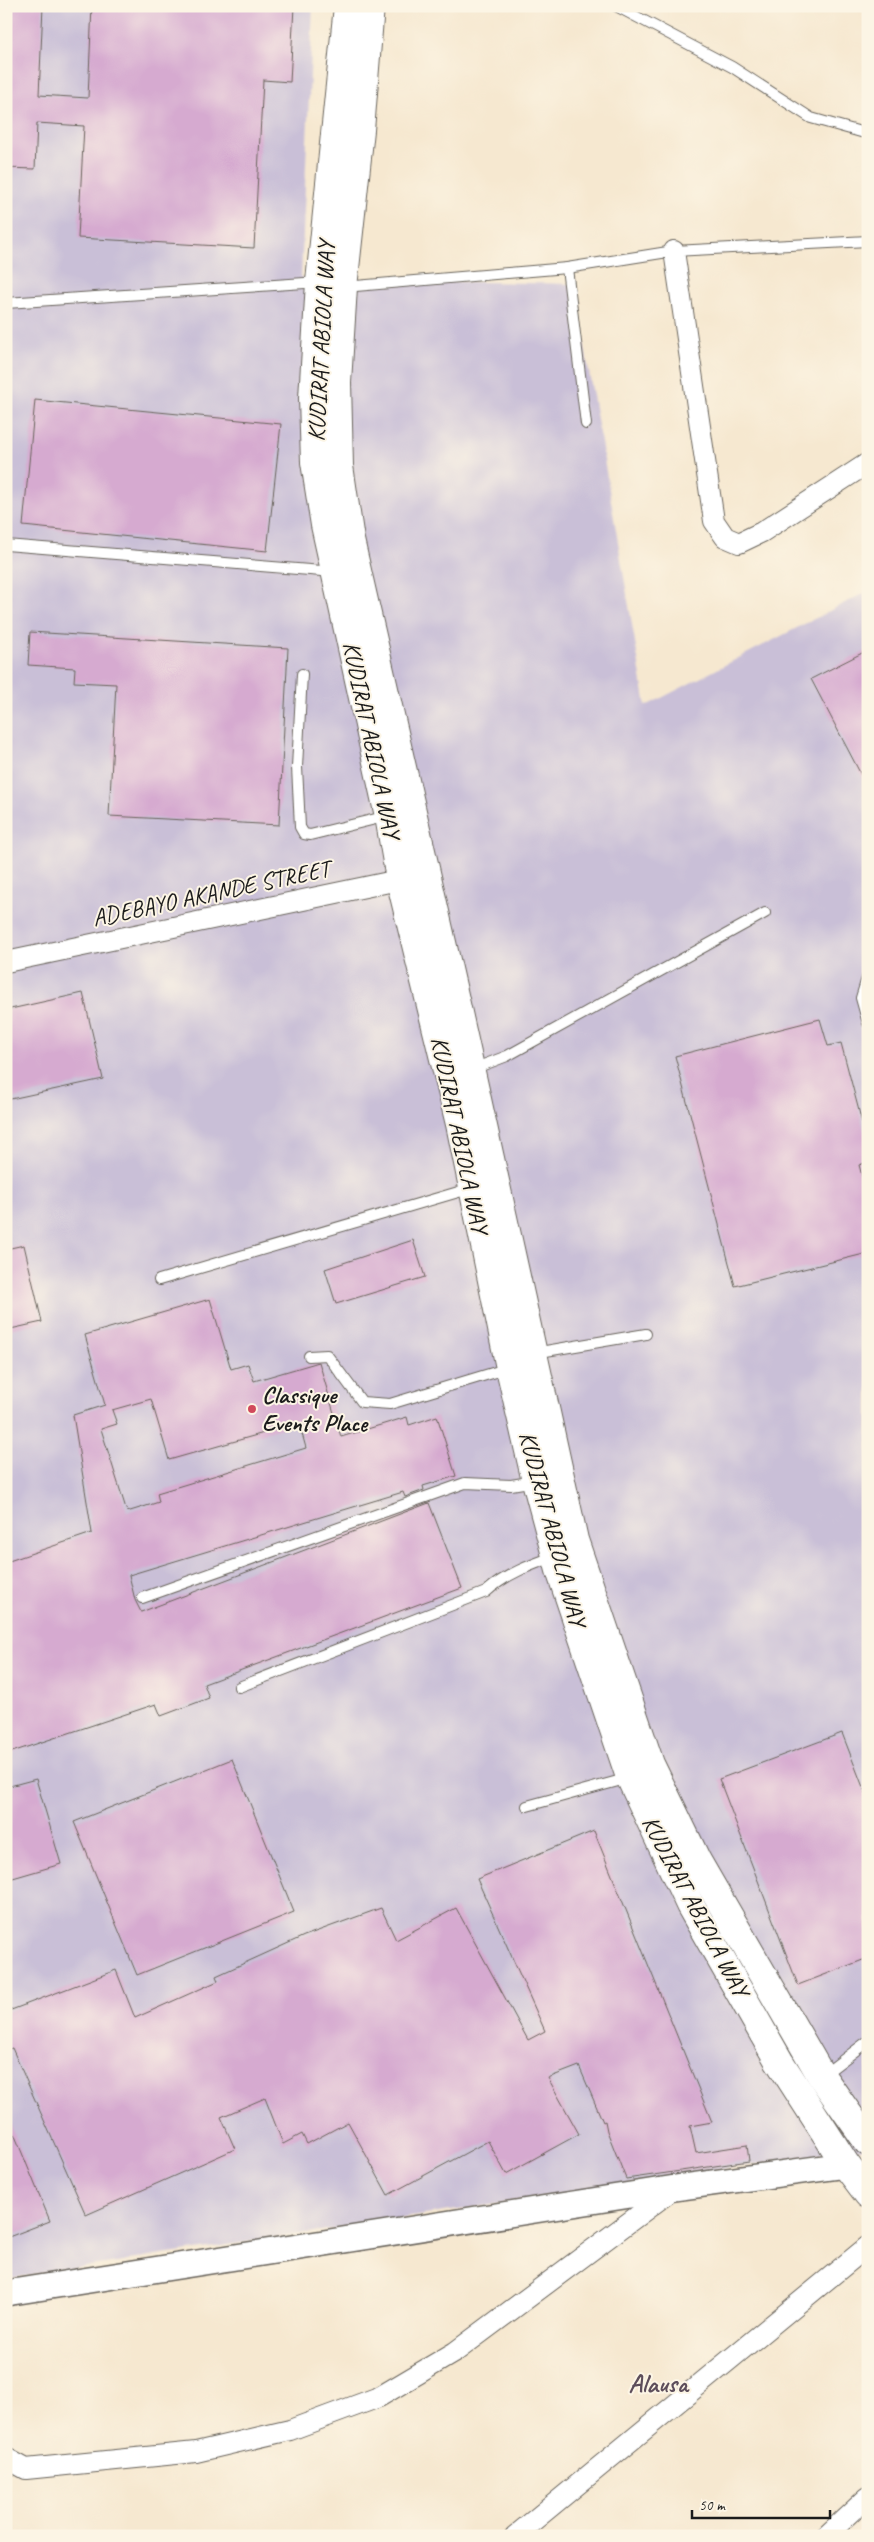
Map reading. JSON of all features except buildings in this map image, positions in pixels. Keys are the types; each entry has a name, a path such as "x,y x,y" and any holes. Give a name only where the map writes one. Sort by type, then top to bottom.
{"main road":[{"name":"KUDIRAT ABIOLA WAY","path":"348,6 332,285 339,466 350,540 460,1124 510,1368 536,1481 593,1672 630,1777 690,1905 779,2062 846,2165 868,2194"},
{"name":"KUDIRAT ABIOLA WAY","path":"370,6 360,130 313,398 315,462 325,525 389,816 413,877 470,1070 574,1540 650,1764 697,1861 822,2077 868,2142"}],"street":[{"path":"674,251 714,521 725,537 739,543 762,532 868,463"},
{"name":"ADEBAYO AKANDE STREET","path":"6,962 413,877"},
{"path":"6,2293 674,2188 846,2165"},
{"path":"6,2458 26,2469 196,2452 290,2430 379,2396 455,2352 674,2188"},
{"path":"515,2536 868,2246"},
{"path":"826,2536 868,2497"}],"lane":[{"path":"616,6 732,67 811,118 868,134"},
{"path":"6,303 332,285 567,268 674,251 868,241"},
{"path":"567,268 586,424"},
{"path":"6,545 336,573"},
{"path":"302,674 297,767 300,827 304,834 310,835 389,816"},
{"path":"470,1070 507,1056 765,913"},
{"path":"868,975 861,998 868,1024"},
{"path":"159,1280 473,1188"},
{"path":"533,1354 646,1334"},
{"path":"310,1356 327,1354 362,1402 390,1404 510,1368"},
{"path":"142,1598 465,1483 511,1485 536,1481"},
{"path":"239,1687 486,1592 500,1580 529,1566 557,1556"},
{"path":"527,1806 630,1777"},
{"path":"822,2077 868,2041"}],"shaded area":[{"path":"6,6 313,6 301,278 574,284 646,706 868,591 868,2147 6,2279"}],"place":[{"name":"Classique Events Place","path":"252,1409"}],"district":[{"name":"Alausa","path":"658,2383"}]}
